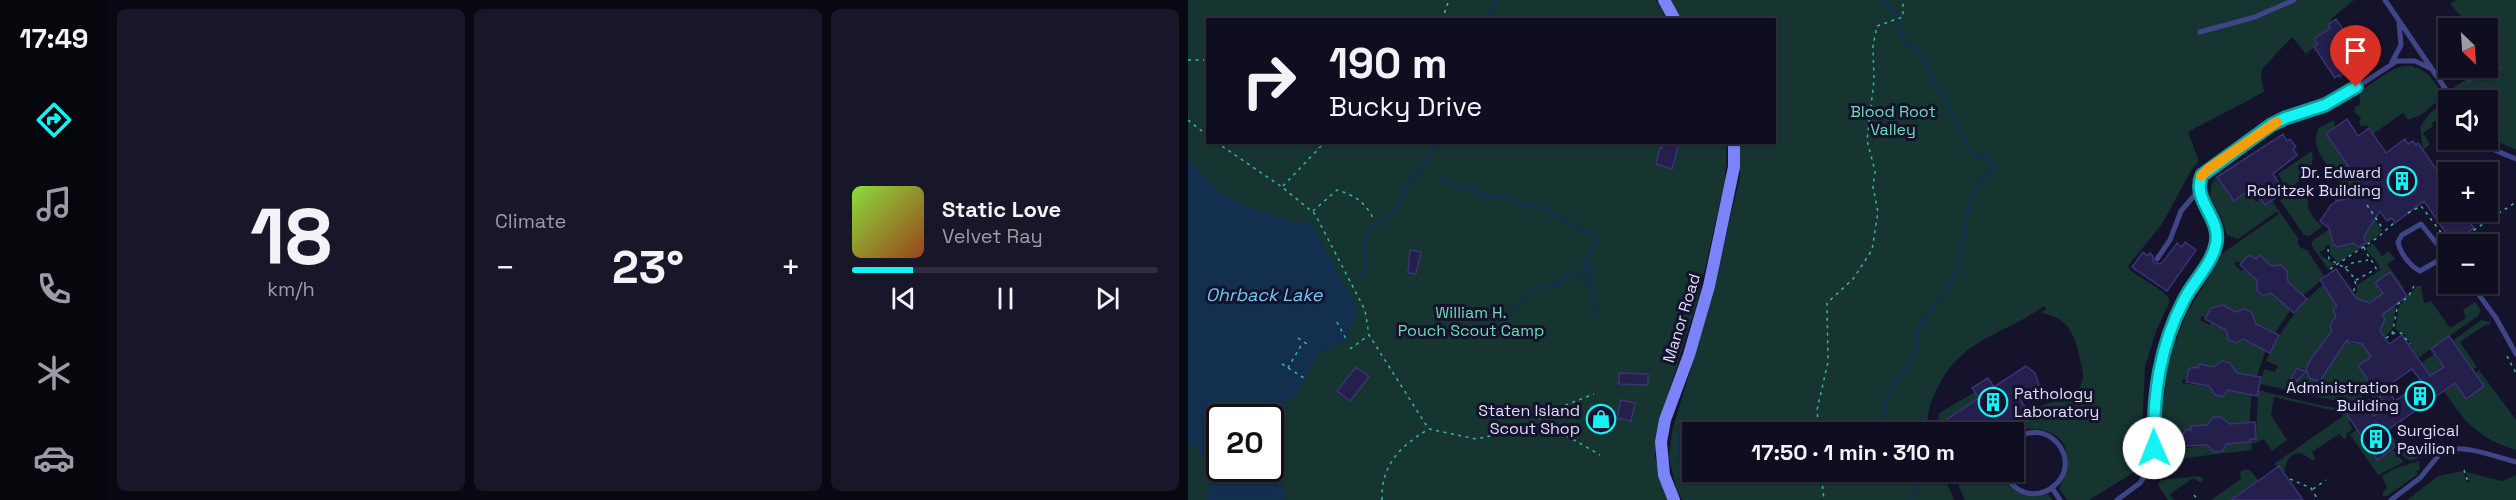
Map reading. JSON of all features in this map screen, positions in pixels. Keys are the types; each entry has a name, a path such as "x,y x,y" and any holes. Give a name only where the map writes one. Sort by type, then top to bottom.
{"street":[{"path":"1664,0 1674,18"},
{"name":"Manor Road","path":"1674,500 1664,475 1661,442 1665,420 1689,355 1708,286 1734,167 1734,144"}],"lane":[{"path":"2200,32 2255,17 2294,0"},
{"path":"2385,0 2446,90"},
{"path":"2389,66 2401,45 2401,29 2398,19"},
{"path":"2117,500 2140,483 2150,468 2154,448 2153,409 2165,345 2183,302 2216,245 2215,224 2199,190 2199,181 2208,169 2271,125 2340,98 2389,66 2408,60 2424,64 2432,69"},
{"path":"2494,150 2516,159"},
{"path":"2157,259 2170,240 2181,212 2199,190"},
{"path":"2421,224 2447,255 2420,271 2413,267 2400,249 2398,242 2402,235 2421,224"},
{"path":"2478,294 2496,318 2516,354"},
{"path":"2012,482 2014,486 2026,492 2039,493 2052,488 2064,471 2065,458 2060,445 2049,435 2036,432 2024,434"},
{"path":"2391,500 2420,478 2443,450 2469,449 2516,462"},
{"path":"2052,488 2060,500"}],"path":[{"path":"1443,18 1449,0"},
{"path":"1818,422 1817,410 1828,362 1827,303 1853,279 1872,250 1877,221 1878,212 1873,187 1875,171 1867,140 1877,26 1903,16 1903,0"},
{"path":"1188,60 1206,60"},
{"path":"1188,120 1206,134"},
{"path":"1219,144 1282,186 1313,212 1365,310 1369,335 1429,429"},
{"path":"1313,144 1317,149"},
{"path":"1282,186 1323,144"},
{"path":"1313,212 1336,190 1359,200 1369,209 1374,220"},
{"path":"2408,213 2421,206 2449,243 2453,244 2516,202"},
{"path":"2367,205 2384,230"},
{"path":"2330,269 2379,237 2395,222"},
{"path":"2355,280 2376,269 2369,260 2364,247"},
{"path":"2328,249 2329,259 2345,268 2355,280 2356,290 2353,292"},
{"path":"2345,268 2352,263 2369,260"},
{"path":"2392,334 2398,304 2408,297 2414,286"},
{"path":"1338,322 1346,339"},
{"path":"2386,338 2392,334 2401,333 2410,344"},
{"path":"1350,349 1369,335"},
{"path":"1298,338 1310,346"},
{"path":"1288,368 1303,342"},
{"path":"1282,364 1304,378"},
{"path":"1527,429 1548,412 1594,394"},
{"path":"1382,500 1383,478 1396,453 1412,439 1429,429 1476,439 1542,425 1600,455"},
{"path":"2464,470 2468,482"},
{"path":"2290,479 2313,489 2318,500"},
{"path":"2313,489 2326,480"},
{"path":"1822,482 1824,500"},
{"path":"2194,495 2198,500"}],"green space":[{"name":"William H. Pouch Scout Camp","path":"1188,0 1656,0 1666,18 1206,18 1206,144 1727,144 1725,181 1698,299 1659,423 1655,456 1668,500 1188,500"},
{"name":"Blood Root Valley","path":"1670,0 2354,0 2331,19 2328,25 2330,28 2314,39 2318,44 2306,54 2292,37 2262,69 2264,92 2188,132 2199,161 2192,169 2162,224 2128,266 2131,271 2169,298 2145,367 2141,453 2138,464 2130,475 2089,500 2067,500 2059,489 2067,464 2067,454 2058,437 2038,429 2024,429 2024,422 2031,418 2029,413 2046,404 2075,396 2083,378 2073,335 2058,318 2041,313 2046,309 2044,306 1983,340 1957,359 1936,391 1928,422 1682,422 1682,482 1947,482 1954,500 1682,500 1676,488 1669,458 1672,431 1710,304 1740,176 1739,144 1776,144 1776,18 1680,18"},
{"path":"2456,0 2516,0 2516,150 2498,141 2498,90 2456,90 2454,87 2467,79 2470,82 2476,78 2498,78 2498,18 2462,18 2450,4"},
{"path":"2359,37 2377,63 2351,80 2346,69 2351,66 2335,43 2345,45"},
{"path":"2413,66 2416,69 2417,67 2429,75 2440,90 2438,90 2438,101 2421,115 2408,120 2403,113 2373,134 2367,126 2361,126 2359,122 2361,118 2354,112 2355,107 2360,104 2359,92 2390,71 2393,72 2391,70"},
{"path":"2438,107 2438,119 2423,133 2430,144 2423,150 2420,127 2428,115"},
{"path":"2334,120 2335,127 2327,134 2368,194 2365,197 2362,193 2355,197 2335,201 2334,199 2339,190 2339,179 2321,155 2316,135 2319,128"},
{"path":"2312,151 2313,158 2309,170 2301,180 2285,192 2281,186 2284,183 2278,174"},
{"path":"2217,177 2234,200 2253,187 2257,193 2252,197 2256,202 2259,196 2265,205 2272,201 2298,238 2298,244 2307,250 2325,277 2298,300 2284,279 2287,271 2281,265 2273,267 2260,256 2256,259 2247,256 2243,266 2238,261 2234,264 2259,282 2257,291 2263,296 2271,293 2289,309 2293,306 2271,339 2273,332 2252,322 2254,318 2252,313 2245,309 2238,313 2222,305 2220,309 2211,308 2208,319 2202,316 2200,320 2209,325 2211,322 2228,331 2229,340 2236,343 2243,339 2267,346 2255,382 2255,376 2232,372 2233,367 2230,363 2222,361 2216,367 2199,364 2198,367 2189,369 2190,380 2183,379 2182,383 2212,387 2215,395 2223,397 2228,390 2251,395 2252,392 2249,428 2225,425 2225,420 2221,417 2213,417 2209,425 2191,426 2191,430 2186,430 2183,434 2186,444 2179,444 2179,449 2210,445 2214,452 2222,451 2226,444 2250,442 2250,439 2256,439 2258,390 2344,409 2353,429 2346,434 2347,438 2344,439 2339,434 2312,452 2314,461 2301,453 2292,455 2284,473 2274,464 2343,416 2340,412 2274,397 2271,415 2287,440 2272,451 2264,439 2251,445 2252,450 2169,460 2168,467 2158,467 2164,442 2162,416 2165,384 2171,353 2187,313 2224,252 2279,214 2276,212 2238,239 2227,235 2221,217 2210,197 2211,185"},
{"path":"2298,191 2308,198 2311,214 2323,226 2309,236 2304,235 2280,200"},
{"path":"2365,205 2382,230 2377,237 2338,263 2330,254 2330,246 2326,245 2325,249 2320,252 2321,256 2335,264 2328,269 2312,246 2312,241 2328,230 2335,234 2333,244 2338,247 2353,243 2359,247 2365,243 2364,236 2373,222"},
{"path":"2373,243 2382,256 2389,251 2395,259 2387,264 2404,288 2404,291 2390,272 2376,283 2392,306 2396,307 2392,329 2384,338 2380,331 2385,319 2373,301 2370,303 2359,300 2354,295 2357,292 2357,285 2380,270 2366,248"},
{"path":"2323,285 2337,306 2333,309 2336,316 2330,326 2332,331 2316,351 2306,369 2297,368 2292,378 2298,380 2309,373 2311,379 2320,380 2347,340 2349,344 2362,344 2372,356 2359,366 2374,388 2351,404 2260,384 2264,369 2275,372 2278,366 2266,361 2283,329 2297,310"},
{"path":"2417,286 2421,286 2424,303 2431,301 2450,328 2466,318 2463,310 2475,302 2481,310 2478,316 2418,358 2405,335 2395,329 2399,306"},
{"path":"2481,320 2491,322 2460,342 2477,367 2472,370 2451,342"},
{"path":"2440,350 2437,358 2466,399 2475,373 2479,370 2516,420 2516,450 2500,445 2476,430 2458,411 2433,375 2430,377 2421,363"},
{"path":"1975,392 1979,398 1947,418 1948,422 1939,422 1939,413"},
{"path":"2377,393 2387,407 2385,409 2387,429 2402,451 2410,446 2418,458 2411,461 2405,458 2363,403"},
{"path":"2356,430 2376,460 2392,449 2404,462 2378,475 2349,436"},
{"path":"2419,461 2420,470 2416,471 2418,474 2387,496 2383,496 2387,488 2382,476 2396,468"},
{"path":"2246,469 2251,471 2259,481 2231,500 2211,500 2241,479 2240,472"},
{"path":"2463,471 2467,483 2469,482 2466,472 2502,481 2516,475 2516,500 2407,500 2438,476"},
{"path":"2200,476 2203,479 2201,483 2193,478 2170,494 2174,500 2168,500 2158,485 2161,480"},
{"path":"1957,482 2007,482 2020,493 2048,494 2053,500 1965,500"}],"water":[{"name":"Ohrback Lake","path":"1188,159 1222,195 1259,211 1300,224 1309,220 1357,307 1348,338 1332,348 1320,351 1298,391 1284,405 1206,404 1206,462 1198,450 1188,443"},
{"path":"1708,419 1712,422 1698,422"},
{"path":"1682,432 1682,469 1677,452 1678,433"},
{"name":"Ohrback Lake","path":"1210,482 1281,482 1285,500 1206,500"}],"building":[{"path":"2336,19 2345,32 2335,43 2351,66 2340,77 2339,75 2335,78 2314,47 2318,44 2314,39 2330,28 2328,25"},
{"name":"Dr. Edward Robitzek Building","path":"2347,119 2358,136 2369,128 2386,153 2405,139 2408,144 2413,141 2416,145 2418,143 2438,172 2438,221 2424,201 2395,223 2392,218 2387,221 2380,211 2364,236 2366,243 2359,247 2353,243 2338,247 2333,244 2329,228 2320,221 2331,205 2337,201 2368,194 2326,134"},
{"path":"2283,134 2287,141 2290,139 2296,147 2293,149 2297,155 2273,174 2285,192 2265,205 2253,187 2234,201 2217,177"},
{"path":"1663,144 1679,144 1672,169 1656,164 1660,147 1662,148"},
{"name":"Dr. Edward Robitzek Building","path":"2438,222 2474,222 2471,224 2474,228 2466,234 2447,234"},
{"path":"2185,242 2196,250 2167,291 2132,267 2143,252 2148,256 2150,253 2153,256 2153,262 2159,264 2177,243 2182,247"},
{"path":"1410,250 1421,252 1416,274 1408,273"},
{"path":"2260,255 2271,266 2281,265 2287,271 2288,282 2307,299 2294,313 2271,293 2263,296 2257,291 2257,280 2240,265 2247,256 2256,259"},
{"path":"2336,269 2357,299 2370,303 2383,293 2375,283 2390,272 2407,296 2382,315 2385,319 2380,331 2389,344 2402,335 2430,376 2444,367 2431,349 2449,336 2484,386 2466,399 2455,383 2385,432 2395,447 2377,460 2338,401 2351,404 2361,397 2374,416 2387,407 2358,366 2371,357 2362,344 2352,342 2349,344 2347,340 2320,381 2311,379 2306,369 2332,331 2330,326 2336,316 2333,309 2337,306 2320,280","holes":["2412,369 2422,382 2395,401 2386,387"]},
{"path":"2223,305 2236,312 2245,309 2252,313 2256,324 2279,335 2270,353 2243,339 2236,343 2229,340 2226,330 2205,319 2211,308"},
{"path":"2222,361 2230,363 2237,373 2261,377 2257,396 2228,390 2223,397 2215,395 2209,386 2186,382 2189,369 2198,368 2199,364 2214,367"},
{"name":"Pathology Laboratory","path":"2026,366 2035,373 2039,385 2019,398 2032,417 2024,422 1948,422 1947,419 1979,398 1972,388 1988,378 1994,387"},
{"path":"1356,367 1369,377 1350,401 1337,391"},
{"path":"2297,368 2307,372 2285,390"},
{"path":"1619,373 1648,374 1648,385 1619,384"},
{"path":"1621,400 1635,403 1631,421 1617,418"},
{"path":"1591,406 1614,411 1611,423 1607,422 1606,426 1593,423 1593,420 1588,419"},
{"path":"2213,417 2221,417 2230,424 2255,422 2256,439 2250,439 2250,442 2226,444 2223,451 2214,452 2207,445 2184,446 2183,434 2186,430 2191,430 2191,426 2207,425"},
{"path":"2279,466 2303,500 2231,500 2268,474"}],"waterway":[{"path":"1489,18 1496,0"},
{"path":"1883,0 1897,15 1905,45 1916,46 1969,148 1978,157 1989,159 1993,164 1991,172 1982,179 1975,190 1970,204 1954,277 1920,325 1911,358 1887,399 1884,409 1884,422"},
{"path":"1361,279 1367,263 1364,244 1366,235 1373,227 1392,214 1406,186 1421,170 1433,149 1439,144"},
{"path":"1439,178 1449,181 1458,190 1470,186 1479,195 1508,197 1525,205 1545,208 1579,229 1593,233 1596,243 1583,270 1592,290 1597,315"},
{"path":"1585,263 1592,271 1590,285"},
{"path":"1473,324 1477,316 1508,313 1523,300 1529,289 1559,285 1566,272 1578,278 1584,274"},
{"path":"1910,500 1915,489 1912,482"}],"slow traffic":[{"path":"2201,176 2277,122"}],"place":[{"name":"Dr. Edward Robitzek Building","path":"2402,181"},
{"name":"Administration Building","path":"2420,396"},
{"name":"Pathology Laboratory","path":"1993,402"},
{"name":"Staten Island Scout Shop","path":"1601,419"},
{"name":"Surgical Pavilion","path":"2376,439"}],"route":[{"path":"2154,448 2153,409 2165,345 2183,302 2216,245 2217,230 2199,190 2202,175 2271,125 2325,105 2356,87"}]}
